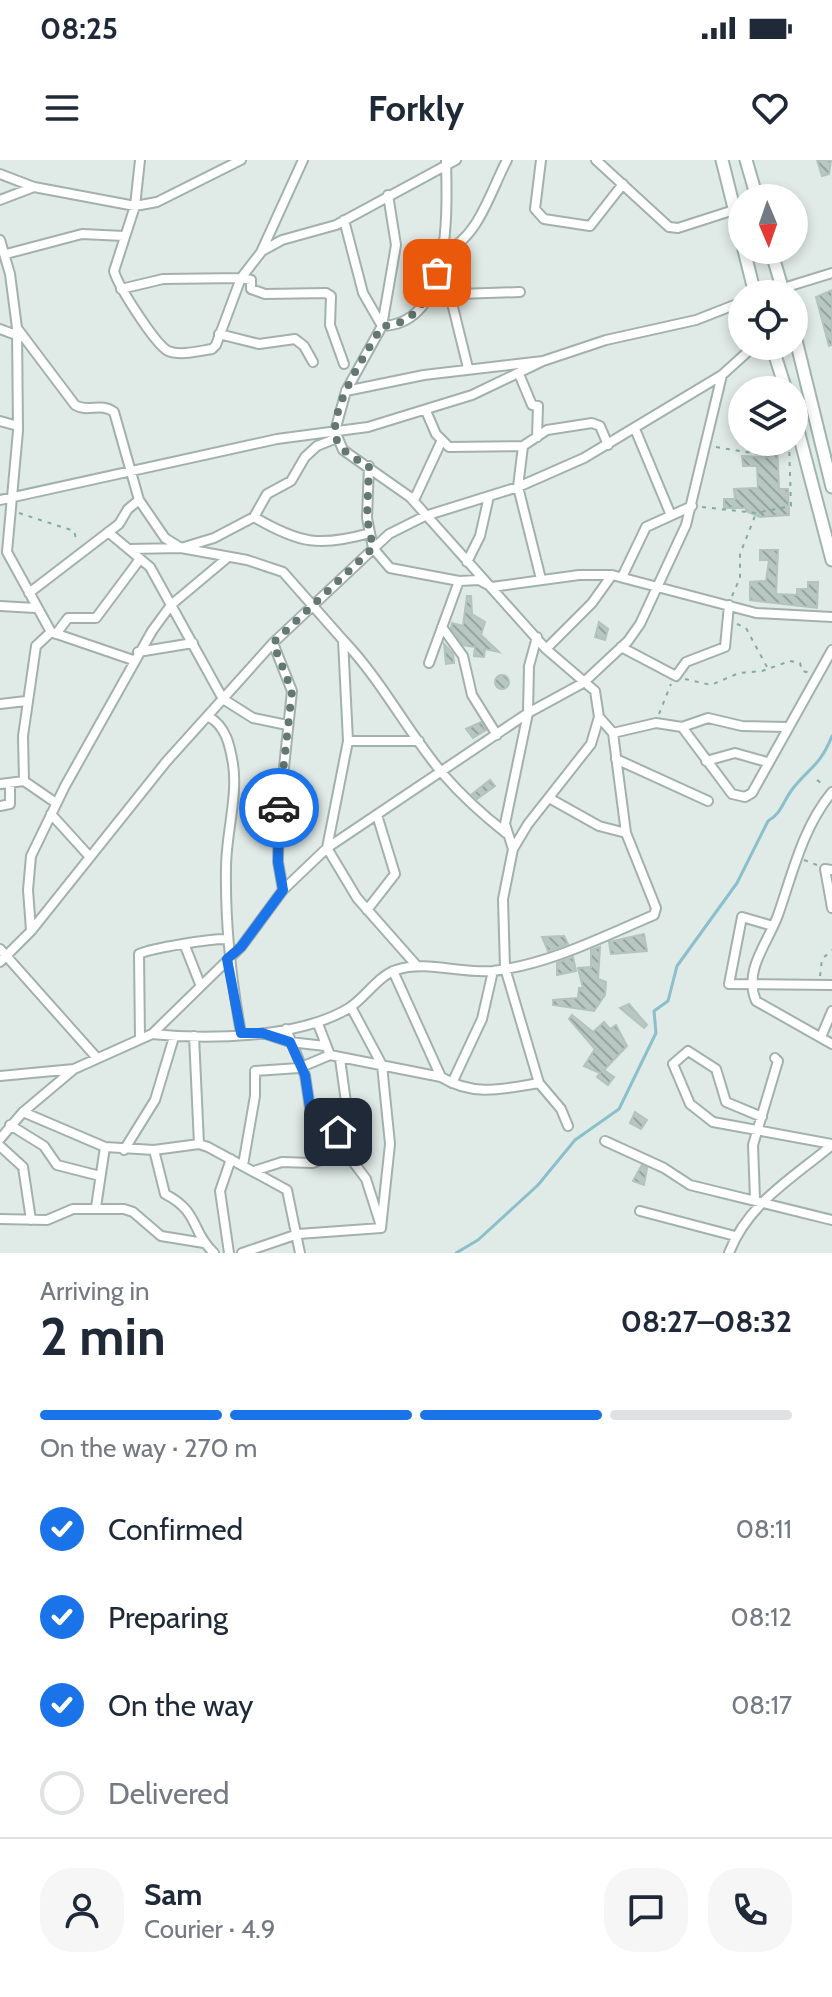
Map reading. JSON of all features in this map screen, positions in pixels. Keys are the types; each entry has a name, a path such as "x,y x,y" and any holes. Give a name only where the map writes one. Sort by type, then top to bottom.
{"main road":[{"path":"722,160 728,185"},
{"path":"746,160 753,184"},
{"path":"801,360 832,487"},
{"path":"805,456 832,560"}],"street":[{"path":"140,160 135,206 114,265 121,289 169,351 212,349 241,278 262,251 303,160"},
{"path":"0,174 34,187 135,206 167,198 241,160"},
{"path":"262,251 282,240 344,220 446,162 456,160"},
{"path":"445,251 455,247 469,234 507,160"},
{"path":"541,160 535,209 544,219 590,226 623,184"},
{"path":"596,160 673,228 728,212"},
{"path":"382,326 397,326 407,321 429,295 445,251 446,162"},
{"path":"0,200 34,187"},
{"path":"388,195 396,245 382,326 346,391 336,434 343,450 410,497 546,649 595,691 599,717 591,744 513,849 503,899 505,968 539,1083 561,1109 568,1126"},
{"path":"344,220 363,293 382,326"},
{"path":"6,254 82,234 124,236"},
{"path":"0,240 6,254 17,331 18,426 7,552 35,608 54,633 136,656 193,643"},
{"path":"808,282 832,273"},
{"path":"121,289 163,279 241,278 251,280 255,292 320,293 331,296 330,325 344,364"},
{"path":"429,295 520,292"},
{"path":"450,295 468,368"},
{"path":"0,500 130,470 368,427 426,411 591,344 696,320 728,307"},
{"path":"0,329 17,331 75,405 85,409 102,407 114,412 139,500 165,538 181,548 214,538 254,517 267,494 291,481 305,457 336,434"},
{"path":"219,334 259,344 295,339 304,346 313,362"},
{"path":"97,1058 2,955 31,931 166,762 273,643 313,602 389,534 425,516 518,487 608,445 722,375 739,360"},
{"path":"346,391 468,368 543,361"},
{"path":"519,374 532,405 538,406 537,437"},
{"path":"0,1139 23,1112 74,1069 152,1034 241,947 283,890 327,848 443,774 528,713 583,683 621,647 640,624 681,539 692,506 722,375"},
{"path":"426,411 441,442 458,449 523,446 547,430 592,423 600,426 608,445"},
{"path":"0,421 18,426"},
{"path":"635,429 670,513"},
{"path":"410,497 415,498 421,491 441,442"},
{"path":"523,446 518,487 541,579"},
{"path":"369,466 367,518 373,548 390,568 459,581 479,580 492,587 541,579 617,576 756,613 832,617"},
{"path":"467,562 480,536 489,496"},
{"path":"29,593 108,532 139,500"},
{"path":"546,649 617,576 646,527 670,513 692,506"},
{"path":"254,517 310,543 341,541 370,533"},
{"path":"108,532 156,576 223,699 253,718 287,725"},
{"path":"129,549 181,548 247,560 283,572 367,664 443,774 470,805 506,833 513,849"},
{"path":"31,931 28,872 31,856 56,803 136,656 171,605 227,558"},
{"path":"24,781 26,701 36,646 68,618 96,618 140,559"},
{"path":"429,663 459,581"},
{"path":"621,647 676,676 686,662 725,647 729,605"},
{"path":"0,606 35,608"},
{"path":"442,627 463,656 472,695 497,735"},
{"path":"506,833 528,713 529,666 537,637"},
{"path":"343,640 348,741 327,848 367,910 417,966"},
{"path":"273,643 292,691 279,815 278,862 283,890"},
{"path":"682,727 706,761 738,797 752,793 767,762 802,709 816,673 832,650"},
{"path":"0,704 26,701"},
{"path":"209,717 219,722 229,742 234,768 226,868 227,959 241,1033"},
{"path":"152,1034 174,1037 262,1033 318,1024 351,1007 393,971 417,966 444,971 493,971 570,952 654,915 656,908 626,833 613,733 599,717"},
{"path":"613,733 656,723 682,727 708,718 742,726 789,727"},
{"path":"348,741 419,741"},
{"path":"706,761 735,753 767,762"},
{"path":"616,759 708,801"},
{"path":"0,806 10,804 5,784 24,781 56,803"},
{"path":"831,796 797,857 773,926 759,953 753,985 756,1001 832,1044"},
{"path":"549,798 599,826 626,833"},
{"path":"51,814 90,857"},
{"path":"367,910 395,874 377,815"},
{"path":"829,869 832,908"},
{"path":"773,926 742,917 728,981 733,985 779,982 832,985"},
{"path":"140,1039 139,954 205,939 228,939"},
{"path":"185,946 200,984"},
{"path":"393,971 441,1077"},
{"path":"452,1083 482,1019 493,971"},
{"path":"351,1007 382,1065 390,1144 381,1228"},
{"path":"821,1037 832,1011"},
{"path":"318,1024 330,1055 340,1059 441,1077 483,1092 539,1083"},
{"path":"286,1029 299,1068 305,1075 310,1108 338,1132 345,1151 366,1179 381,1228"},
{"path":"262,1033 290,1042 325,1046"},
{"path":"194,1036 199,1144"},
{"path":"124,1150 155,1100 174,1037"},
{"path":"762,1117 726,1102 716,1069 688,1051 673,1064 690,1104 713,1122 832,1144"},
{"path":"243,1165 255,1096 252,1074 259,1069 274,1067 299,1068 330,1055"},
{"path":"758,1200 753,1145 778,1061 775,1058"},
{"path":"340,1059 354,1159"},
{"path":"0,1076 74,1069"},
{"path":"23,1112 105,1147 154,1150 199,1144 243,1165 287,1190 300,1253"},
{"path":"10,1125 44,1146 57,1165 100,1176"},
{"path":"605,1141 664,1168 690,1185 832,1220"},
{"path":"729,1253 735,1236 758,1200 832,1144"},
{"path":"0,1146 23,1167 31,1220"},
{"path":"96,1207 105,1147"},
{"path":"154,1150 165,1194 191,1213 204,1243 214,1253"},
{"path":"254,1171 282,1162 313,1163 345,1151"},
{"path":"229,1253 220,1191 231,1159"},
{"path":"0,1219 55,1219 65,1212 96,1207 133,1212 161,1236 204,1243"},
{"path":"640,1211 735,1236"},
{"path":"242,1253 298,1234 381,1228"}],"path":[{"path":"707,445 728,449"},
{"path":"692,506 756,513 791,506 789,456"},
{"path":"10,510 74,531 80,551"},
{"path":"729,605 740,578 740,554 752,531 756,513"},
{"path":"728,620 746,628 768,668"},
{"path":"656,723 663,699 676,676 711,685 739,673 796,661 802,671 816,673"},
{"path":"817,780 831,796"},
{"path":"797,857 829,869"},
{"path":"819,985 820,963 832,950"}],"building":[{"path":"817,160 831,160 829,174 822,176"},
{"path":"832,290 832,345 829,346 816,297"},
{"path":"742,456 778,456 779,489 788,489 789,515 760,517 746,511 746,508 724,508 724,499 735,499 734,489 758,488 757,466 743,466"},
{"path":"760,550 778,550 776,594 797,595 797,589 808,589 808,582 818,582 817,608 750,600 750,582 766,581 769,560 760,560"},
{"path":"467,596 471,596 472,614 485,622 481,635 499,652 485,649 484,657 474,656 475,647 463,645 451,628 452,623 463,626"},
{"path":"599,622 608,629 605,640 595,637"},
{"path":"444,644 453,654 454,663 446,664"},
{"path":"502,675 509,682 502,689 495,682"},
{"path":"481,722 486,730 473,738 466,729"},
{"path":"490,780 495,786 477,799 472,794"},
{"path":"644,934 647,951 611,954 609,942"},
{"path":"564,936 568,944 548,951 542,937"},
{"path":"600,947 598,979 606,982 605,995 594,1011 553,1005 553,1000 578,998 579,988 583,988 578,968 591,967 591,950"},
{"path":"573,957 576,971 557,975 557,963"},
{"path":"629,1004 647,1025 644,1028 620,1008"},
{"path":"572,1015 593,1032 604,1022 610,1029 616,1025 627,1046 604,1070 614,1077 608,1085 597,1077 600,1073 584,1066 595,1049 569,1019"},
{"path":"635,1112 647,1120 641,1129 630,1123"},
{"path":"642,1165 647,1168 644,1185 633,1181"}],"waterway":[{"path":"456,1253 478,1240 538,1185 575,1140 619,1109 656,1033 654,1011 668,1001 677,966 737,883 768,821 818,761 832,736"}],"way so far":[{"path":"279,808 292,691 273,643 373,548 367,518 366,473 369,466 343,450 335,431 346,391 382,326 397,326 407,321 429,295 437,273"}],"route":[{"path":"279,808 278,862 283,890 241,947 227,959 241,1033 262,1033 290,1042 299,1068 305,1075 310,1108 338,1132"}]}
